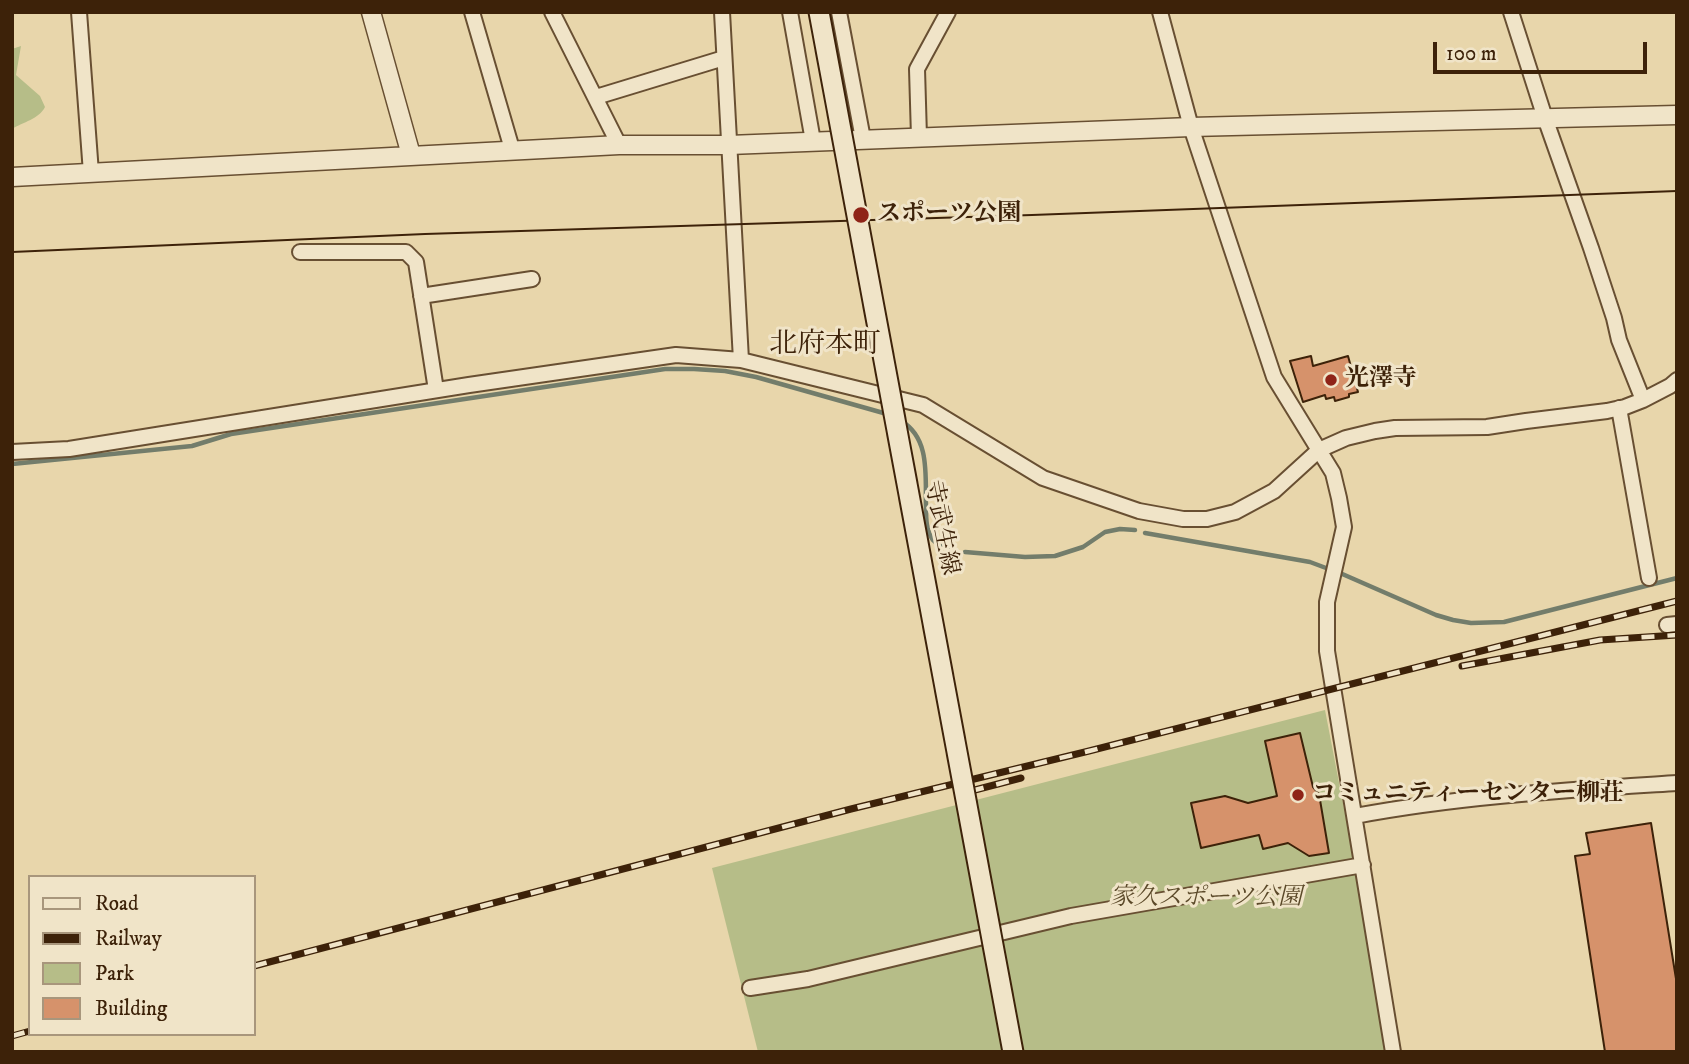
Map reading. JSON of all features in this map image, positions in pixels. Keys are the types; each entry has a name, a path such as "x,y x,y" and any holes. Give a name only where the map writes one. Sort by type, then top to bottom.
{"main road":[{"name":"寺武生線","path":"819,12 1013,1052"}],"street":[{"path":"79,12 91,173"},
{"path":"371,12 411,155"},
{"path":"472,12 512,149"},
{"path":"552,12 619,145"},
{"path":"722,12 741,359"},
{"path":"790,12 813,141"},
{"path":"839,12 863,139"},
{"path":"919,137 917,69 948,12"},
{"path":"1160,12 1191,127 1274,377 1333,473 1339,498 1344,527 1327,602 1328,650 1394,1052"},
{"path":"1511,12 1591,248 1619,340 1643,400"},
{"path":"596,97 724,58"},
{"path":"12,177 619,145 729,145 1191,127 1677,115"},
{"path":"300,251 406,252 416,262 436,390"},
{"path":"421,296 532,279"},
{"path":"12,452 69,449 436,390 676,355 741,359 923,405 1043,478 1139,511 1183,519 1207,519 1235,512 1274,491 1319,450 1346,438 1395,428 1487,428 1619,408 1643,400 1677,380"},
{"path":"1619,408 1649,578"},
{"path":"1355,816 1385,810 1541,792 1677,783"},
{"path":"750,988 808,979 1072,916 1363,865"}],"green space":[{"path":"21,46 16,75 40,96 45,107 35,117 12,129 12,49"},
{"name":"家久スポーツ公園","path":"1325,710 1391,1052 758,1052 712,868"}],"building":[{"path":"1311,356 1313,366 1348,356 1358,392 1335,401 1334,397 1326,399 1325,395 1303,402 1290,361"},
{"name":"コミュニティーセンター柳荘","path":"1300,733 1313,787 1319,794 1329,853 1309,856 1288,843 1263,849 1259,835 1201,848 1191,803 1225,796 1248,803 1277,796 1265,741"},
{"path":"1651,823 1677,985 1677,1052 1605,1052 1575,856 1590,854 1586,833"}],"waterway":[{"path":"12,464 192,446 231,434 665,369 725,371 756,377 887,414"},
{"path":"901,421 911,428 922,448 929,533 938,544 957,552"},
{"path":"965,552 1025,557 1055,556 1083,547 1105,532 1135,530"},
{"path":"1145,533 1310,562 1326,568"},
{"path":"1340,573 1436,615 1471,623 1504,622 1677,578"}],"tram line":[{"path":"12,252 425,234 1677,191"}],"railway":[{"path":"256,965 851,809 1677,601"},
{"path":"1462,666 1600,640 1677,635"},
{"path":"971,791 1021,778"},
{"path":"12,1036 28,1032"}],"place":[{"name":"スポーツ公園","path":"861,215"},
{"name":"光澤寺","path":"1331,380"},
{"name":"コミュニティーセンター柳荘","path":"1298,795"}],"district":[{"name":"北府本町","path":"825,346"}]}
